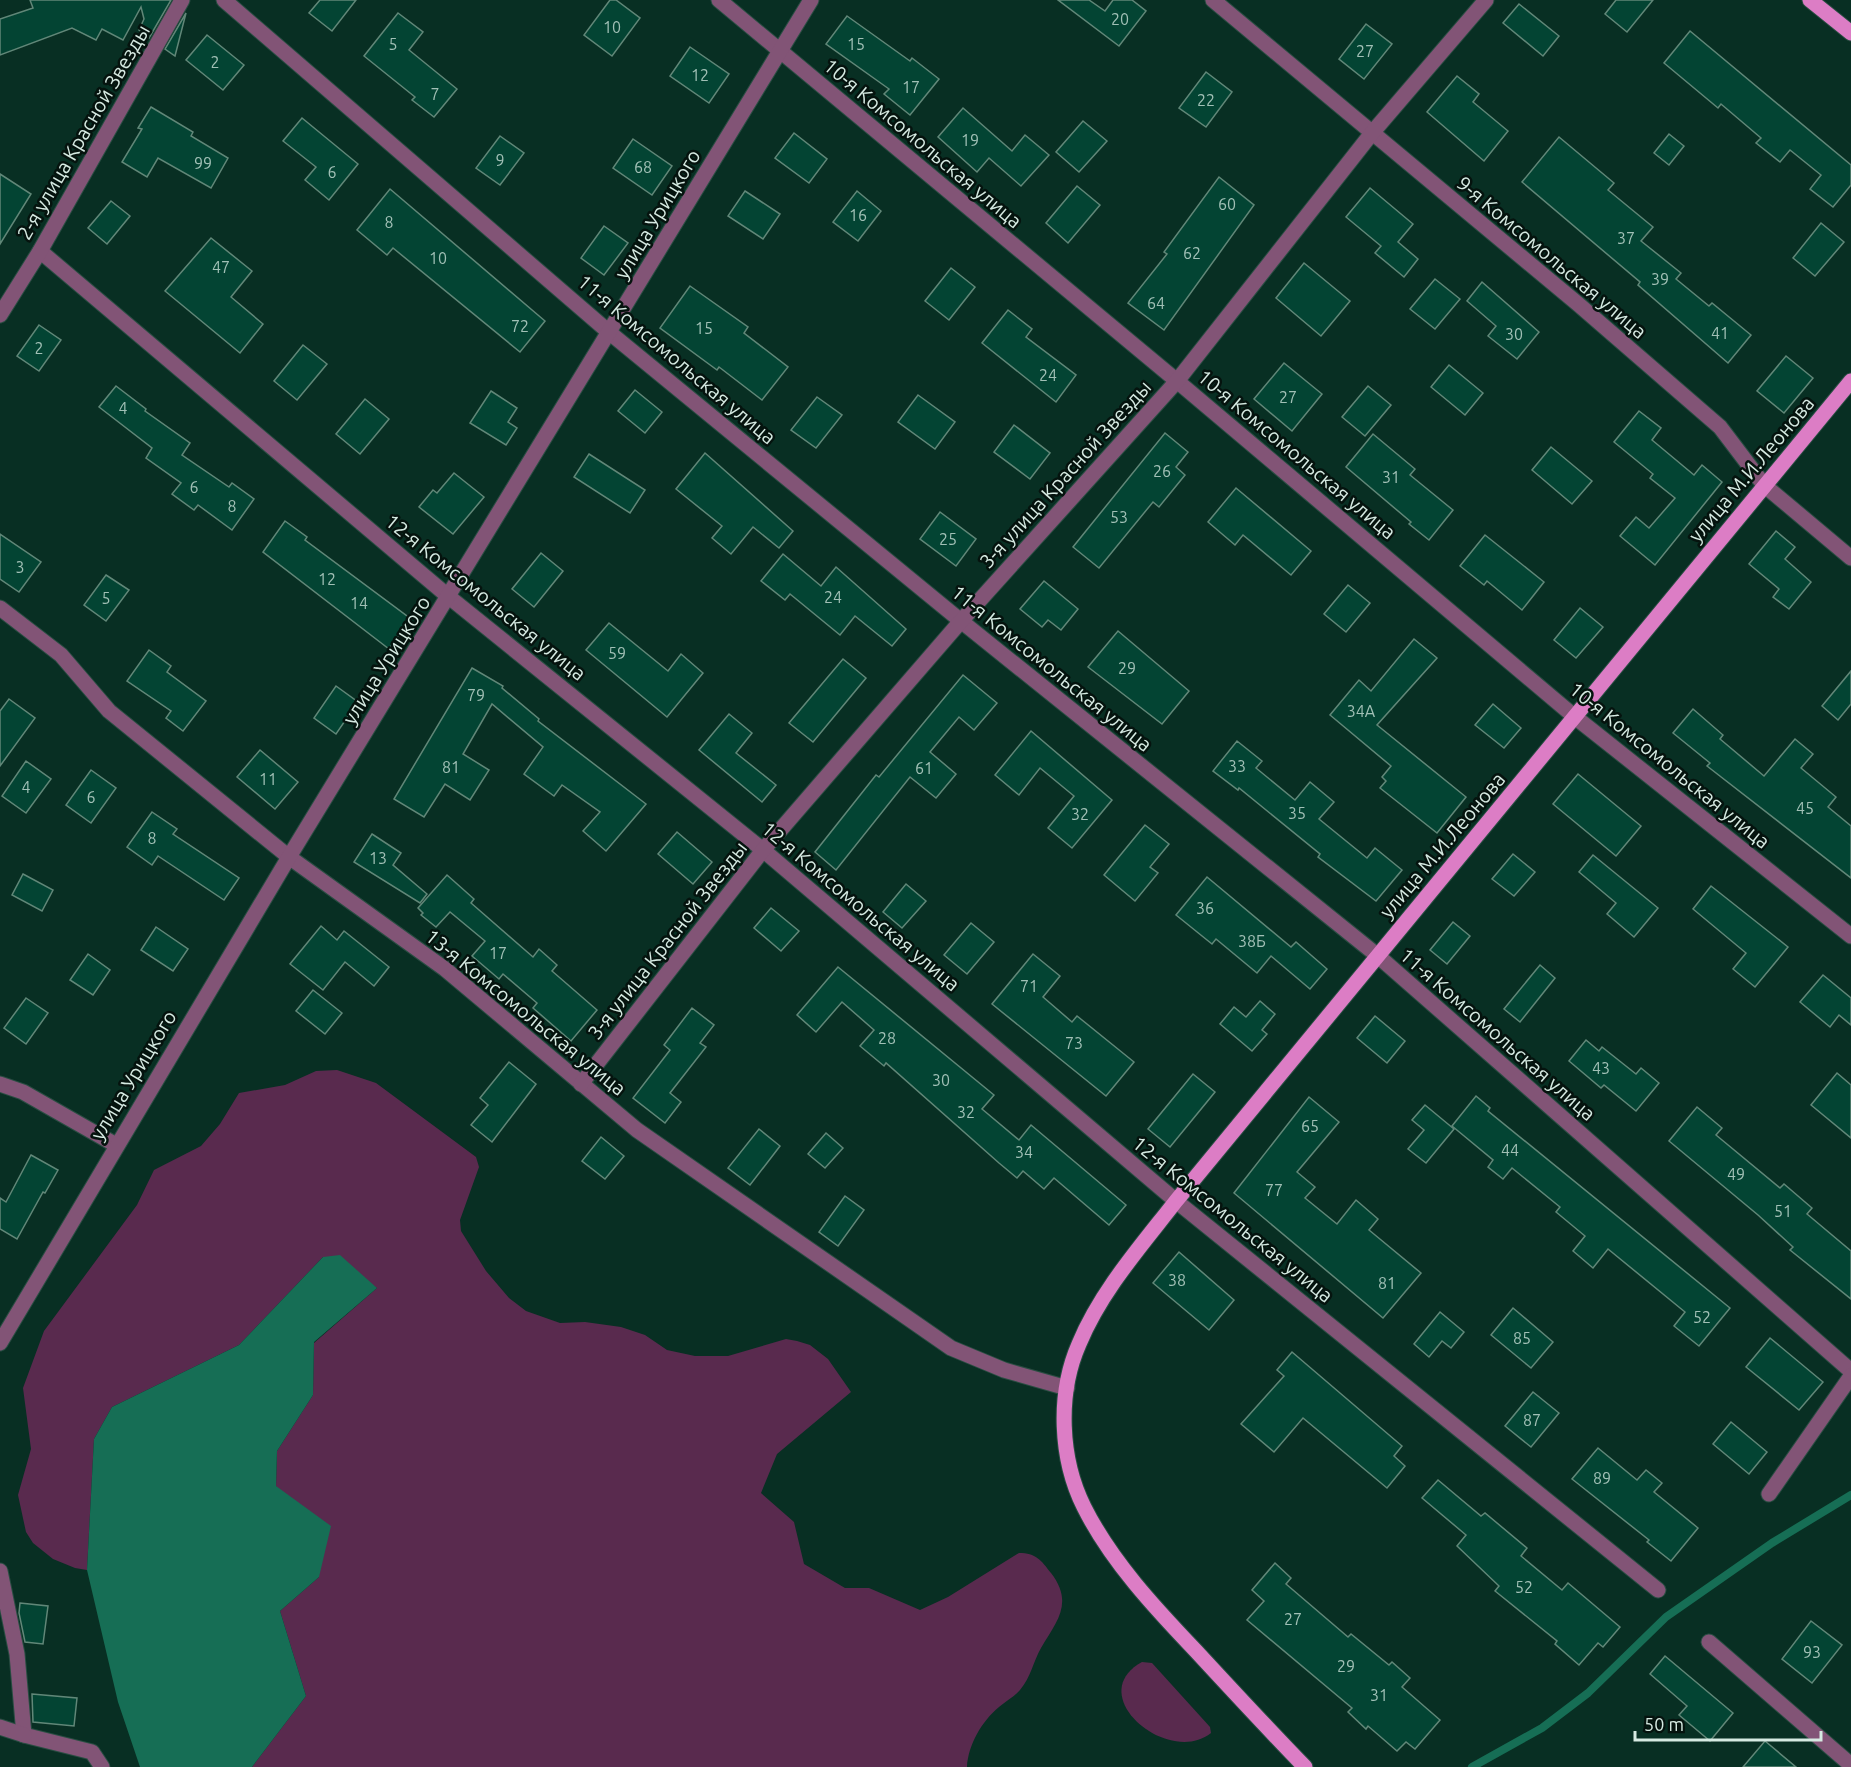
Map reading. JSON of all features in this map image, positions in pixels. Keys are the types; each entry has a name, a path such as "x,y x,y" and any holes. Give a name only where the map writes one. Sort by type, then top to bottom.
{"main road":[{"path":"1810,0 1851,33"},
{"name":"улица М.И.Леонова","path":"1067,1388 1078,1344 1098,1306 1121,1272 1176,1201 1851,381"},
{"path":"1067,1388 1064,1424 1069,1467 1084,1507 1111,1550 1157,1610 1305,1767"}],"street":[{"name":"2-я улица Красной Звезды","path":"0,315 40,251 182,0"},
{"name":"11-я Комсомольская улица","path":"224,0 610,333 961,621 1378,956 1851,1371"},
{"name":"10-я Комсомольская улица","path":"719,0 1178,381 1575,717 1851,936"},
{"name":"улица Урицкого","path":"0,1343 289,857 811,0"},
{"name":"9-я Комсомольская улица","path":"1213,0 1720,427 1764,485 1851,558"},
{"name":"3-я улица Красной Звезды","path":"581,1084 763,850 961,621 1178,381 1372,133 1486,0"},
{"name":"12-я Комсомольская улица","path":"40,251 449,597 763,850 1176,1201 1658,1590"},
{"name":"13-я Комсомольская улица","path":"0,608 61,655 109,711 289,857 445,969 637,1130 951,1348 1004,1370 1067,1388"},
{"path":"0,1084 23,1092 116,1145"},
{"path":"1768,1494 1851,1376"},
{"path":"0,1571 17,1654 24,1735"},
{"path":"1709,1642 1851,1765"},
{"path":"0,1727 92,1752 102,1767"}],"shaded area":[{"path":"337,1070 376,1083 476,1157 479,1167 460,1220 461,1231 486,1271 509,1298 526,1311 560,1323 585,1322 621,1327 645,1335 667,1350 695,1356 728,1356 786,1339 810,1345 828,1359 851,1392 777,1454 761,1493 794,1522 804,1564 845,1588 869,1588 920,1610 948,1597 1019,1553 1034,1556 1044,1564 1058,1584 1062,1603 1061,1612 1038,1653 1024,1685 993,1713 977,1734 970,1750 967,1767 252,1767 306,1696 280,1611 319,1577 276,1486 277,1451 313,1395 314,1343 377,1288 323,1257 239,1345 112,1407 94,1439 87,1570 53,1559 33,1543 26,1532 18,1495 31,1449 23,1388 44,1331 137,1205 154,1170 201,1146 220,1124 239,1093 285,1085 316,1071"},
{"path":"340,1255 377,1288 314,1342 313,1395 277,1451 276,1486 331,1526 319,1577 280,1611 306,1696 252,1767 140,1767 118,1702 87,1570 94,1439 112,1407 239,1345 323,1257"},
{"path":"1142,1662 1152,1663 1210,1727 1211,1733 1193,1741 1174,1741 1154,1734 1138,1723 1126,1708 1121,1692 1126,1676"}],"building":[{"path":"30,0 171,0 149,38 139,30 144,19 141,7 123,40 102,29 96,40 72,28 0,55 0,19 33,8"},
{"path":"320,0 356,0 332,31 309,13"},
{"path":"610,0 616,0 640,18 612,56 584,35"},
{"path":"1058,0 1089,0 1105,11 1113,0 1132,0 1146,11 1119,46"},
{"path":"1616,0 1653,0 1627,32 1605,14"},
{"path":"1519,4 1559,36 1543,56 1503,23"},
{"path":"186,13 175,56 165,49"},
{"path":"398,13 423,32 409,50 457,89 434,117 412,100 415,97 364,56"},
{"path":"847,16 910,61 912,58 939,79 910,115 884,94 889,89 826,44"},
{"path":"1366,24 1392,44 1364,79 1339,59"},
{"path":"1690,31 1851,165 1851,185 1833,207 1810,189 1821,175 1790,150 1780,162 1756,143 1761,138 1721,104 1718,108 1664,63"},
{"path":"207,35 244,65 223,90 186,60"},
{"path":"690,47 729,74 709,103 670,76"},
{"path":"1206,72 1232,92 1206,127 1179,108"},
{"path":"1457,76 1479,94 1473,102 1508,131 1484,161 1427,112"},
{"path":"151,107 193,132 191,136 228,158 211,188 158,158 147,177 122,162 142,129 138,128"},
{"path":"963,108 1012,151 1025,135 1049,155 1021,186 989,158 977,172 938,137"},
{"path":"302,118 358,164 329,200 305,180 316,167 283,141"},
{"path":"1083,121 1107,141 1079,172 1056,152"},
{"path":"794,133 827,159 809,183 775,158"},
{"path":"1669,134 1684,146 1669,165 1654,153"},
{"path":"500,136 524,153 500,185 476,168"},
{"path":"1559,137 1614,183 1608,190 1653,227 1641,241 1681,273 1676,279 1709,306 1712,303 1751,335 1728,363 1638,285 1640,282 1522,182"},
{"path":"633,139 672,166 652,195 613,168"},
{"path":"0,174 31,194 0,244"},
{"path":"1219,177 1254,205 1164,330 1128,303 1167,254 1164,252"},
{"path":"1077,186 1100,205 1068,243 1046,223"},
{"path":"1370,188 1413,224 1398,242 1418,259 1404,277 1375,253 1381,246 1346,217"},
{"path":"390,189 545,321 520,352 393,248 387,255 357,230"},
{"path":"745,191 780,214 763,239 728,216"},
{"path":"857,191 881,211 858,241 833,222"},
{"path":"111,201 130,216 107,244 88,228"},
{"path":"1821,223 1844,242 1815,276 1793,258"},
{"path":"604,226 628,243 604,275 581,258"},
{"path":"211,238 252,271 231,297 263,324 240,353 165,291"},
{"path":"1304,263 1350,301 1321,336 1276,298"},
{"path":"951,268 975,287 949,320 925,301"},
{"path":"1435,279 1460,299 1435,329 1410,309"},
{"path":"1482,282 1539,332 1517,359 1488,336 1496,326 1467,301"},
{"path":"690,286 748,327 744,333 788,367 762,400 719,367 717,370 660,328"},
{"path":"1008,310 1032,329 1026,337 1076,375 1056,402 982,343"},
{"path":"39,325 61,340 39,371 17,356"},
{"path":"303,345 327,364 297,400 274,381"},
{"path":"1786,356 1813,378 1784,413 1757,391"},
{"path":"1284,363 1322,394 1292,431 1254,399"},
{"path":"1449,365 1483,393 1465,415 1431,387"},
{"path":"116,386 146,409 145,411 190,443 182,455 229,487 232,483 254,499 232,530 198,505 194,510 172,494 181,483 146,458 152,448 99,407"},
{"path":"1368,386 1391,405 1365,436 1342,417"},
{"path":"635,390 662,412 645,433 618,411"},
{"path":"491,391 517,408 508,422 517,428 506,445 470,423"},
{"path":"918,395 955,422 935,449 898,422"},
{"path":"817,397 842,415 816,448 791,430"},
{"path":"365,399 389,419 360,454 336,434"},
{"path":"1639,411 1661,428 1652,440 1694,475 1702,465 1722,482 1655,565 1620,536 1636,517 1649,528 1675,498 1650,478 1653,474 1614,442"},
{"path":"1014,425 1050,453 1030,479 994,452"},
{"path":"1165,433 1188,452 1176,467 1185,475 1159,507 1153,502 1099,568 1073,547"},
{"path":"1373,434 1415,469 1410,475 1453,510 1429,540 1346,467"},
{"path":"1551,447 1592,481 1572,504 1532,470"},
{"path":"705,453 793,531 779,548 753,527 731,554 712,538 722,526 676,489"},
{"path":"589,454 645,490 630,513 574,477"},
{"path":"454,473 484,497 453,534 419,507 433,490 437,493"},
{"path":"1236,488 1311,551 1291,575 1243,535 1235,545 1208,522"},
{"path":"940,512 976,539 956,566 920,539"},
{"path":"285,521 307,537 305,540 411,619 389,649 263,552"},
{"path":"1776,531 1795,547 1785,559 1811,582 1789,609 1773,597 1779,589 1749,564"},
{"path":"0,534 41,562 19,592 0,579"},
{"path":"1485,535 1544,582 1522,610 1487,581 1484,585 1460,566"},
{"path":"541,553 563,571 534,607 512,589"},
{"path":"783,554 821,586 836,567 906,629 892,646 855,616 840,635 790,594 785,600 761,581"},
{"path":"106,575 129,590 106,621 84,605"},
{"path":"1044,581 1078,609 1061,630 1048,620 1042,627 1020,609"},
{"path":"1348,585 1370,603 1346,632 1324,614"},
{"path":"1580,608 1603,627 1576,658 1554,640"},
{"path":"609,623 668,671 681,654 703,673 667,717 586,650"},
{"path":"1118,631 1189,691 1162,724 1088,667"},
{"path":"1414,639 1437,658 1377,725 1466,797 1437,833 1380,788 1386,781 1382,777 1391,766 1330,715 1359,680 1371,691"},
{"path":"149,650 171,666 167,672 206,701 183,731 166,718 171,711 127,681"},
{"path":"843,659 866,678 813,742 789,723"},
{"path":"472,668 503,686 502,688 539,719 538,721 646,804 606,851 583,831 600,812 562,785 554,796 524,774 543,747 492,704 463,754 489,770 470,800 445,784 424,817 394,799"},
{"path":"1851,671 1851,704 1838,720 1822,706"},
{"path":"963,675 997,703 974,730 959,717 930,752 956,774 936,798 910,777 836,870 815,852 876,775 879,777"},
{"path":"336,686 358,702 336,734 314,718"},
{"path":"9,699 35,718 0,766 0,711"},
{"path":"1493,704 1521,728 1504,748 1475,725"},
{"path":"1693,709 1723,735 1720,739 1764,776 1795,739 1813,754 1801,768 1836,797 1828,807 1851,826 1851,878 1707,766 1710,763 1673,733"},
{"path":"729,714 752,733 736,753 776,785 762,802 699,750"},
{"path":"1031,731 1112,800 1072,848 1048,828 1074,796 1040,768 1019,795 995,775"},
{"path":"1237,741 1262,761 1256,768 1295,800 1310,782 1334,802 1319,819 1367,858 1375,848 1402,870 1376,901 1318,857 1320,854 1239,788 1238,790 1213,771"},
{"path":"260,750 298,782 275,809 237,777"},
{"path":"26,761 51,779 26,813 2,796"},
{"path":"91,770 116,788 91,823 66,805"},
{"path":"1578,774 1641,826 1616,856 1553,804"},
{"path":"152,812 177,829 173,834 239,878 224,900 158,856 152,865 127,847"},
{"path":"1145,825 1169,844 1150,867 1158,873 1135,901 1104,875"},
{"path":"677,832 712,862 693,884 658,854"},
{"path":"372,834 401,853 393,865 427,894 420,903 354,862"},
{"path":"1513,854 1535,872 1514,896 1492,879"},
{"path":"1593,855 1658,908 1634,937 1607,914 1616,903 1579,872"},
{"path":"23,874 53,890 42,911 12,895"},
{"path":"447,875 474,899 471,903 533,957 539,949 557,965 552,971 597,1010 571,1041 533,1008 537,1003 503,974 499,979 472,956 485,941 450,912 436,927 421,915 423,913 418,908"},
{"path":"1207,877 1291,947 1296,942 1327,969 1310,989 1271,956 1257,973 1216,939 1212,944 1176,915"},
{"path":"906,884 926,901 902,928 883,912"},
{"path":"1711,886 1788,947 1755,987 1733,969 1746,953 1693,909"},
{"path":"771,908 799,931 781,951 754,928"},
{"path":"1453,922 1470,936 1447,964 1430,950"},
{"path":"971,923 994,942 967,974 944,955"},
{"path":"321,926 337,940 344,931 389,967 374,986 345,962 323,990 290,964"},
{"path":"156,927 188,949 173,971 141,950"},
{"path":"88,954 110,970 93,995 70,980"},
{"path":"1033,954 1060,976 1043,997 1072,1022 1077,1016 1134,1062 1106,1096 992,1004"},
{"path":"1540,965 1555,978 1520,1022 1504,1009"},
{"path":"838,967 994,1095 982,1109 1019,1140 1031,1125 1126,1205 1109,1225 1054,1178 1044,1189 1023,1171 1017,1178 999,1163 886,1063 884,1066 860,1046 874,1030 842,1002 816,1032 797,1015"},
{"path":"1823,975 1851,998 1851,1025 1839,1015 1830,1027 1800,1002"},
{"path":"313,990 342,1013 325,1034 296,1011"},
{"path":"26,998 48,1013 26,1044 4,1028"},
{"path":"1260,1001 1275,1014 1262,1030 1267,1034 1252,1051 1220,1024 1234,1007 1246,1017"},
{"path":"692,1008 714,1025 700,1043 706,1047 670,1093 681,1102 665,1123 633,1098 670,1050 664,1045"},
{"path":"1375,1016 1405,1041 1387,1063 1357,1038"},
{"path":"1586,1040 1599,1051 1602,1047 1636,1074 1641,1068 1659,1083 1636,1111 1604,1085 1601,1088 1569,1061"},
{"path":"509,1062 536,1084 492,1142 471,1125 488,1105 480,1098"},
{"path":"1837,1073 1851,1085 1851,1138 1811,1105"},
{"path":"1193,1074 1215,1092 1170,1147 1148,1129"},
{"path":"1476,1096 1490,1108 1488,1111 1730,1308 1699,1346 1674,1326 1685,1312 1608,1249 1593,1268 1573,1251 1585,1236 1556,1212 1560,1207 1512,1168 1503,1179 1488,1167 1493,1160 1452,1126"},
{"path":"1309,1097 1339,1122 1297,1172 1315,1187 1305,1198 1337,1224 1356,1200 1378,1219 1369,1230 1421,1273 1383,1318 1234,1193"},
{"path":"1425,1105 1454,1129 1426,1163 1408,1149 1424,1130 1412,1120"},
{"path":"1697,1107 1722,1128 1716,1135 1780,1188 1784,1184 1812,1208 1807,1214 1851,1251 1851,1299 1790,1250 1793,1247 1758,1215 1669,1141"},
{"path":"759,1129 780,1146 750,1185 728,1168"},
{"path":"826,1133 843,1148 825,1168 808,1154"},
{"path":"601,1137 624,1156 605,1179 582,1161"},
{"path":"31,1155 58,1170 17,1239 0,1229 0,1198 6,1202"},
{"path":"845,1196 864,1210 838,1246 819,1232"},
{"path":"1179,1252 1234,1300 1209,1330 1153,1283"},
{"path":"1513,1308 1553,1342 1531,1368 1491,1335"},
{"path":"1440,1312 1464,1332 1451,1348 1442,1341 1429,1357 1414,1344"},
{"path":"1770,1338 1823,1382 1799,1410 1746,1367"},
{"path":"1292,1352 1402,1446 1394,1456 1405,1466 1387,1488 1303,1418 1274,1452 1241,1424 1284,1376 1277,1370"},
{"path":"1533,1392 1559,1413 1531,1447 1505,1426"},
{"path":"1731,1422 1767,1452 1749,1474 1713,1444"},
{"path":"1598,1448 1637,1480 1646,1470 1662,1483 1654,1492 1698,1528 1671,1561 1647,1542 1649,1540 1572,1479"},
{"path":"1438,1480 1481,1516 1485,1513 1527,1548 1521,1556 1562,1590 1568,1583 1620,1627 1603,1647 1598,1643 1579,1665 1555,1644 1557,1641 1495,1591 1499,1586 1457,1546 1466,1535 1422,1498"},
{"path":"1275,1563 1291,1578 1286,1584 1348,1637 1351,1634 1389,1665 1392,1662 1410,1678 1402,1687 1440,1720 1415,1749 1406,1742 1397,1751 1368,1726 1366,1729 1348,1712 1352,1708 1247,1620 1264,1601 1252,1590"},
{"path":"20,1603 48,1606 43,1644 25,1642 19,1613"},
{"path":"1811,1621 1842,1645 1812,1683 1782,1659"},
{"path":"1665,1656 1733,1713 1710,1741 1679,1715 1687,1706 1650,1674"},
{"path":"32,1694 77,1698 74,1726 33,1722"},
{"path":"1765,1741 1796,1767 1743,1767"}],"waterway":[{"path":"1472,1767 1542,1728 1588,1693 1666,1617 1772,1543 1851,1495"}]}
